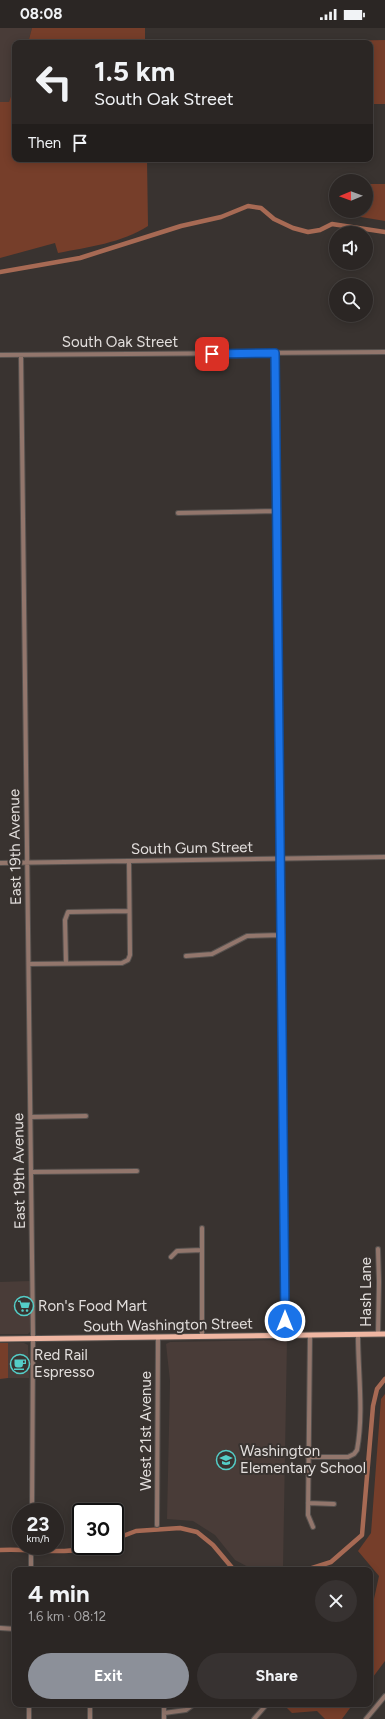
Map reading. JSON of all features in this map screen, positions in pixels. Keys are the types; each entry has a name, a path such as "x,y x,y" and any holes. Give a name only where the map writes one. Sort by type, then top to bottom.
{"main road":[{"name":"South Washington Street","path":"0,1339 385,1334"}],"street":[{"name":"South Oak Street","path":"0,355 385,352"},
{"path":"275,353 285,1335"},
{"name":"East 19th Avenue","path":"21,355 31,1116 33,1338 32,1503"},
{"path":"178,513 277,511"},
{"name":"South Gum Street","path":"0,862 385,857"},
{"path":"29,964 122,963 128,960 130,955 128,861"},
{"path":"66,964 66,914 72,911 129,910"},
{"path":"186,956 212,954 247,936 281,935"},
{"path":"31,1116 86,1116"},
{"path":"31,1172 138,1171"},
{"path":"202,1228 202,1336"},
{"name":"Hash Lane","path":"378,1249 378,1334"},
{"path":"171,1257 177,1251 202,1250"},
{"path":"310,1335 308,1520 313,1528"},
{"path":"308,1457 348,1457 354,1454 358,1443 361,1409 358,1368 358,1335"},
{"name":"West 21st Avenue","path":"157,1525 158,1337"},
{"path":"308,1503 334,1504"},
{"path":"31,1555 31,1567"},
{"path":"0,1628 12,1628"},
{"path":"366,1719 384,1699"},
{"path":"29,1707 29,1719"},
{"path":"90,1707 90,1719"},
{"path":"164,1707 164,1719"},
{"path":"164,1713 186,1710 190,1707"},
{"path":"254,1719 264,1707"}],"shaded area":[{"path":"0,28 32,28 29,40 12,40 12,93 9,102 0,102"},
{"path":"32,28 145,28 145,40 29,40"},
{"path":"373,40 385,40 385,104 373,104"},
{"path":"12,93 12,162 147,162 148,226 127,237 93,246 58,253 55,243 0,258 0,102 9,102"},
{"path":"373,184 385,184 385,221 367,218 373,218"},
{"path":"30,1281 30,1332 28,1334 0,1334 0,1282"},
{"name":"Washington Elementary School","path":"287,1340 283,1567 248,1567 235,1560 215,1535 193,1521 167,1519 170,1381 166,1344 170,1342"},
{"path":"0,1343 8,1343 8,1378 0,1379"},
{"path":"8,1343 24,1343 28,1345 29,1378 8,1378"},
{"path":"385,1394 385,1661 373,1677 373,1603 379,1576 358,1551 371,1533 381,1399"},
{"path":"286,1707 351,1707 342,1719 325,1719 317,1711 292,1713"}],"waterway":[{"path":"0,272 80,258 181,226 221,217 248,206 261,208 274,219 293,228 308,232 320,230 332,224 385,232"},
{"path":"315,1567 331,1562 362,1535 373,1406 377,1389 385,1379"},
{"path":"124,1536 136,1531 180,1528 197,1532 213,1545 231,1567"},
{"path":"0,1550 72,1551"}],"place":[{"name":"Ron's Food Mart","path":"24,1306"},
{"name":"Red Rail Espresso","path":"20,1364"},
{"name":"Washington Elementary School","path":"226,1460"}],"route":[{"path":"212,354 275,353 285,1321"}]}
